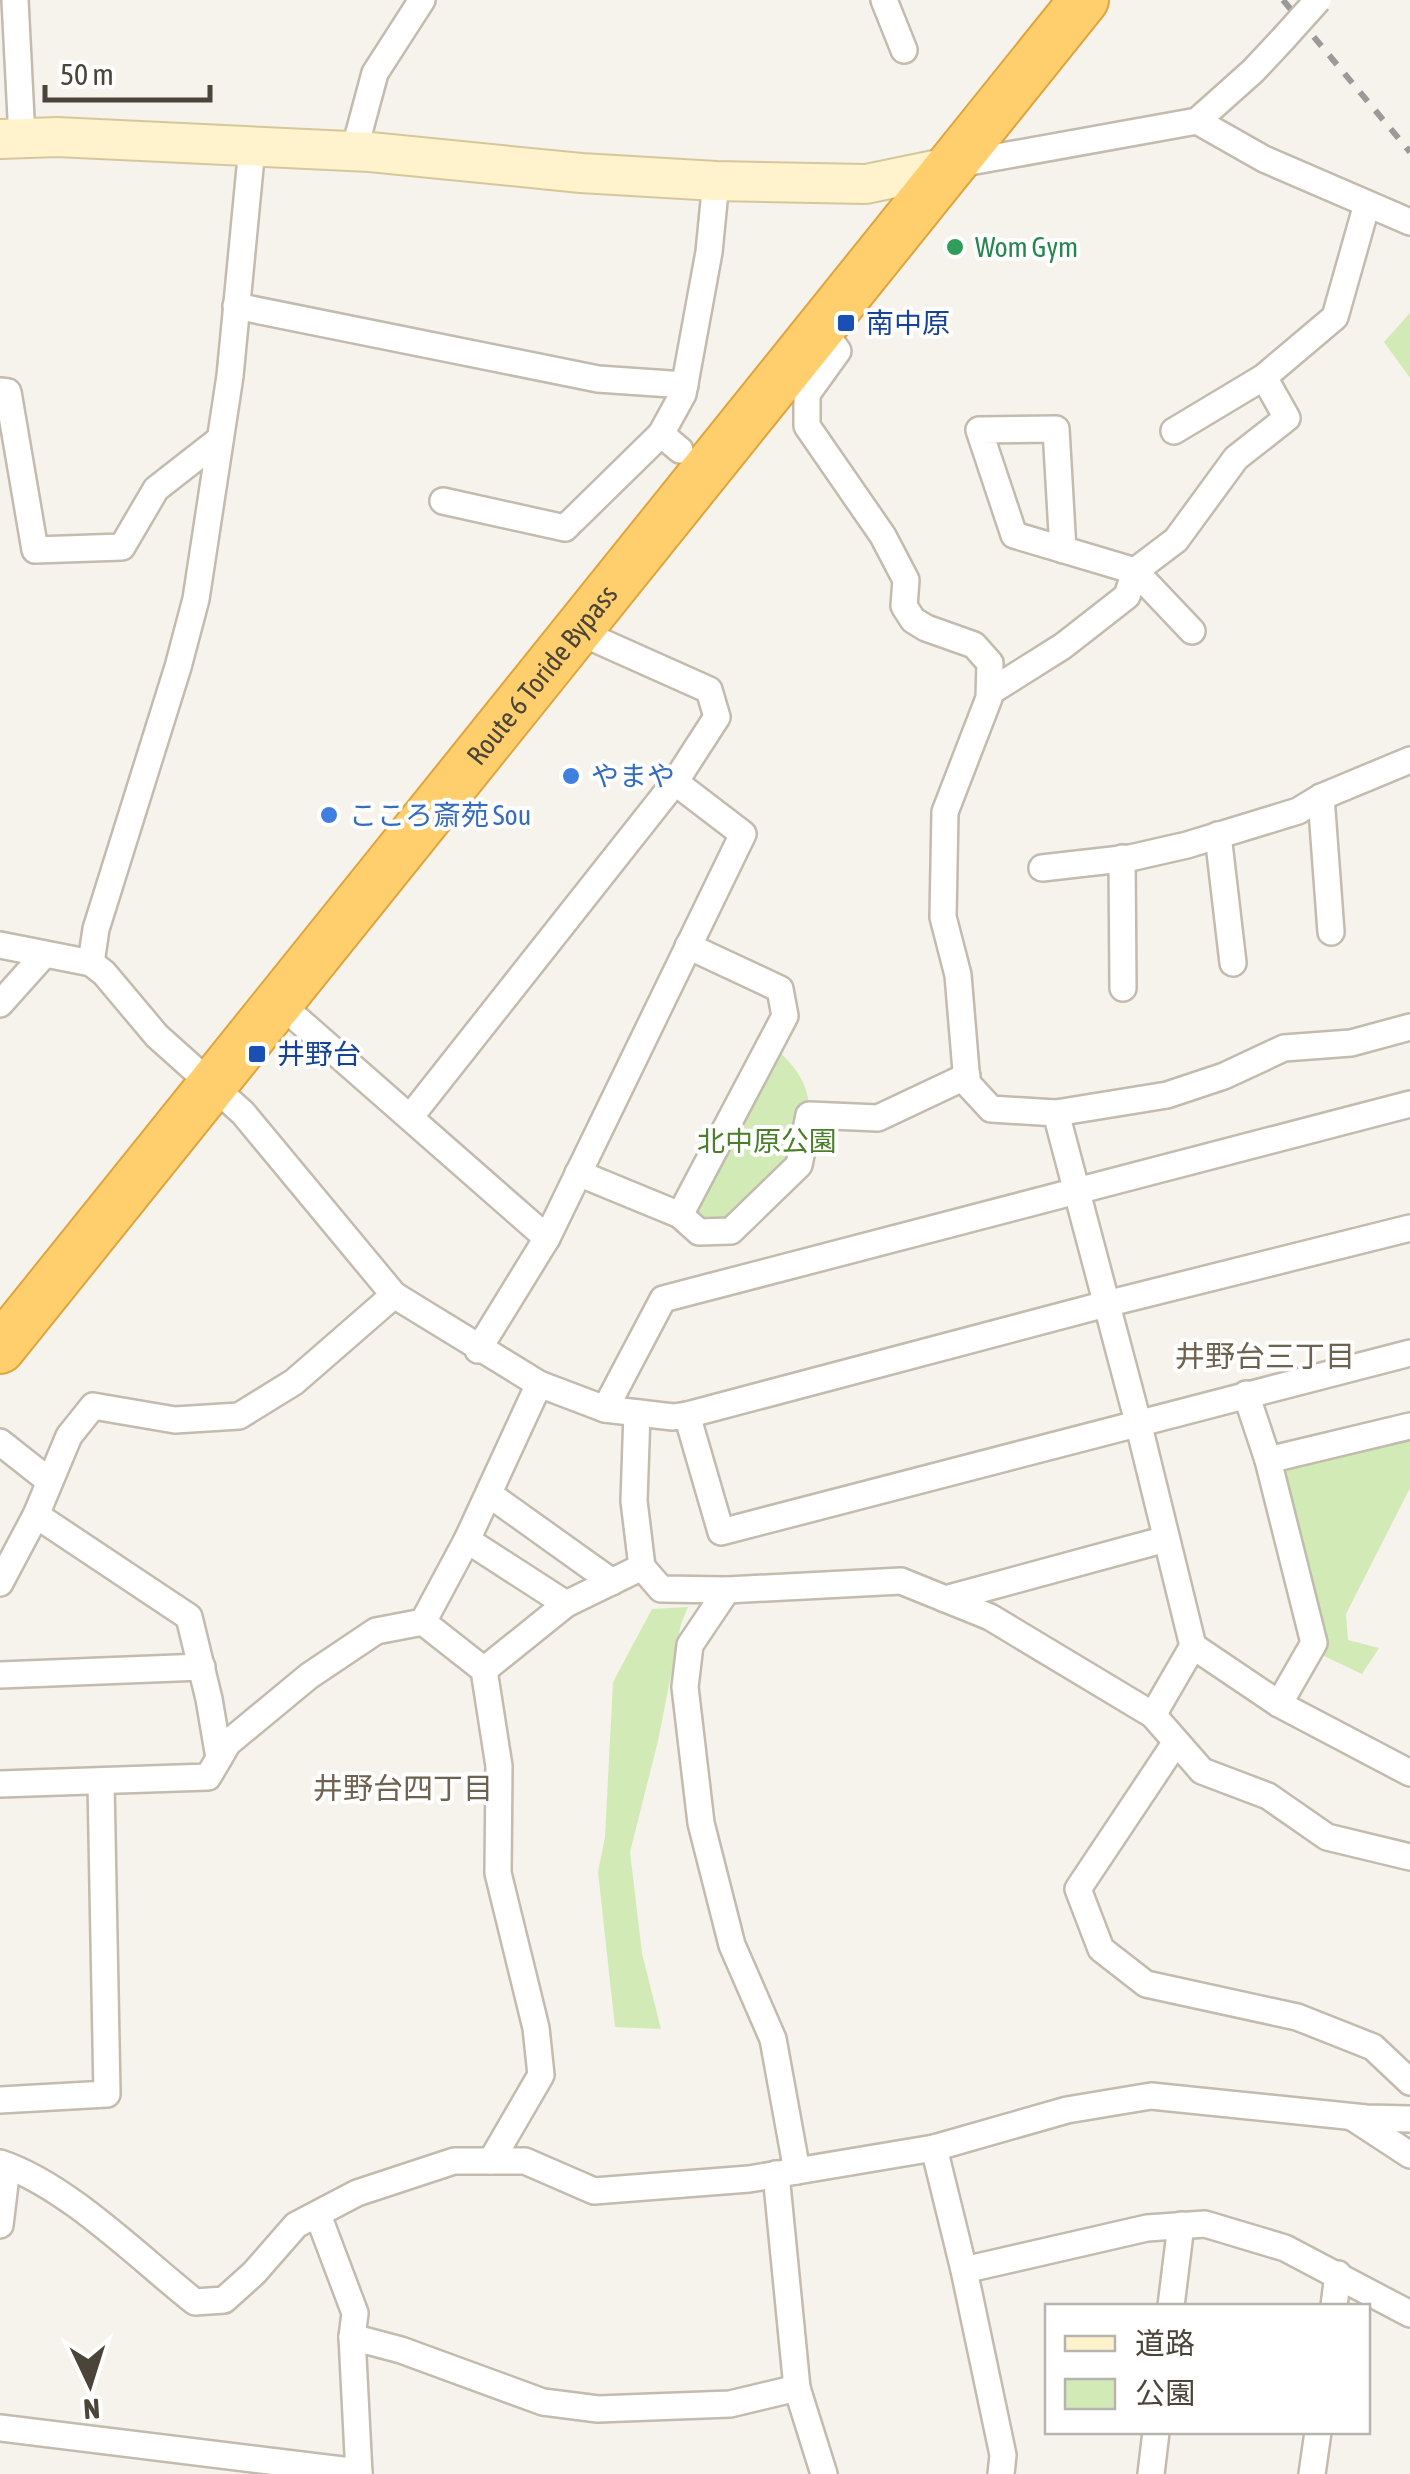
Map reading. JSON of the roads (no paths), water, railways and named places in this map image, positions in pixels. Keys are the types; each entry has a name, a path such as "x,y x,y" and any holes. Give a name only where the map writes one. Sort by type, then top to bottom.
{"highway":[{"name":"Route 6 Toride Bypass","path":"0,1349 671,442 898,179 1044,0"},
{"name":"Route 6 Toride Bypass","path":"0,1300 201,1075 278,1002 1084,0"}],"street":[{"path":"14,0 11,138 354,151 581,173 866,184 1198,121 1253,71 1318,0"},
{"path":"354,151 375,74 422,0"},
{"path":"884,0 904,50"},
{"path":"1198,121 1264,159 1410,222"},
{"path":"91,962 96,929 190,623 220,439 252,147"},
{"path":"442,501 565,528 671,442 709,252 716,181"},
{"path":"1174,431 1264,377 1335,318 1368,204"},
{"path":"236,306 598,378 685,385"},
{"path":"820,326 838,351 807,394 807,426 882,536 906,580 904,606 913,620 974,645 990,662 990,692 944,812 943,917 958,975 967,1082 991,1109 1056,1113 1167,1094 1224,1076 1284,1048 1352,1043 1410,1027"},
{"path":"990,692 1063,646 1127,596 1134,572 1176,540 1236,458 1287,418 1264,377"},
{"path":"0,391 8,392 35,550 122,547 156,490 220,439"},
{"path":"1063,550 1056,429 979,430 1014,536 1134,572 1192,631"},
{"path":"412,1116 675,782 717,716 710,690 577,631"},
{"path":"1042,868 1122,858 1218,835 1298,811 1320,797 1410,760"},
{"path":"478,1350 547,1238 743,834 675,782"},
{"path":"1320,797 1331,932"},
{"path":"1218,835 1233,964"},
{"path":"1122,858 1122,988"},
{"path":"0,946 91,962 104,972 157,1036 243,1113 394,1296 540,1384 605,1409 673,1417 687,1415 1410,1228"},
{"path":"680,1215 786,1016 780,989 688,946"},
{"path":"0,1004 43,956"},
{"path":"278,1002 547,1238"},
{"path":"578,1173 680,1215 699,1232 731,1231 799,1165 809,1115 878,1118 966,1076"},
{"path":"605,1409 663,1299 1410,1104"},
{"path":"1056,1113 1193,1646 1279,1704 1410,1773"},
{"path":"0,1583 36,1515 69,1436 93,1406 174,1420 239,1416 294,1382 394,1296"},
{"path":"687,1415 721,1532 1410,1353"},
{"path":"423,1622 468,1540 540,1384"},
{"path":"1246,1394 1268,1460 1314,1643 1279,1704"},
{"path":"637,1413 634,1501 642,1567 661,1589 901,1582 990,1617 1153,1715 1202,1770 1268,1796 1327,1837 1410,1857"},
{"path":"1268,1460 1410,1426"},
{"path":"0,1442 48,1480"},
{"path":"489,1494 612,1582"},
{"path":"36,1515 189,1617 219,1758"},
{"path":"945,1599 1166,1539"},
{"path":"468,1540 566,1604"},
{"path":"484,1670 566,1604 642,1567"},
{"path":"727,1590 690,1645 685,1687 701,1823 732,1945 773,2039 786,2172 797,2388 824,2474"},
{"path":"0,1784 208,1777 228,1743 308,1676 376,1631 423,1622 484,1670 499,1766 498,1873 536,2028 541,2075 492,2161"},
{"path":"1153,1715 1193,1646"},
{"path":"0,1676 202,1667"},
{"path":"1176,1742 1078,1889 1101,1949 1146,1984 1297,2017 1373,2047 1410,2082"},
{"path":"0,2100 107,2094 101,1783"},
{"path":"0,2225 5,2184 0,2165 28,2172 60,2192 195,2302 224,2300 296,2225 357,2193 454,2161 525,2161 594,2191 786,2172 934,2148 1067,2110 1152,2096 1410,2119"},
{"path":"1348,2114 1410,2155"},
{"path":"934,2148 1003,2455 1001,2474"},
{"path":"0,2428 359,2473 352,2337 355,2313 318,2215"},
{"path":"964,2270 1147,2228 1205,2224 1285,2248 1410,2314"},
{"path":"1171,2304 1181,2225"},
{"path":"1334,2304 1338,2274"},
{"path":"352,2337 401,2350 543,2402 598,2410 730,2404 797,2388"},
{"path":"1151,2474 1156,2434"},
{"path":"1312,2474 1318,2434"}],"railway":[{"path":"1283,0 1410,152"}],"place":[{"name":"Wom Gym","path":"955,247"},
{"name":"南中原","path":"846,323"},
{"name":"やまや","path":"571,776"},
{"name":"こころ斎苑 Sou","path":"329,815"},
{"name":"井野台","path":"257,1054"}],"district":[{"name":"井野台三丁目","path":"1265,1357"},
{"name":"井野台四丁目","path":"403,1789"}],"park label":[{"name":"北中原公園","path":"767,1141"}]}
